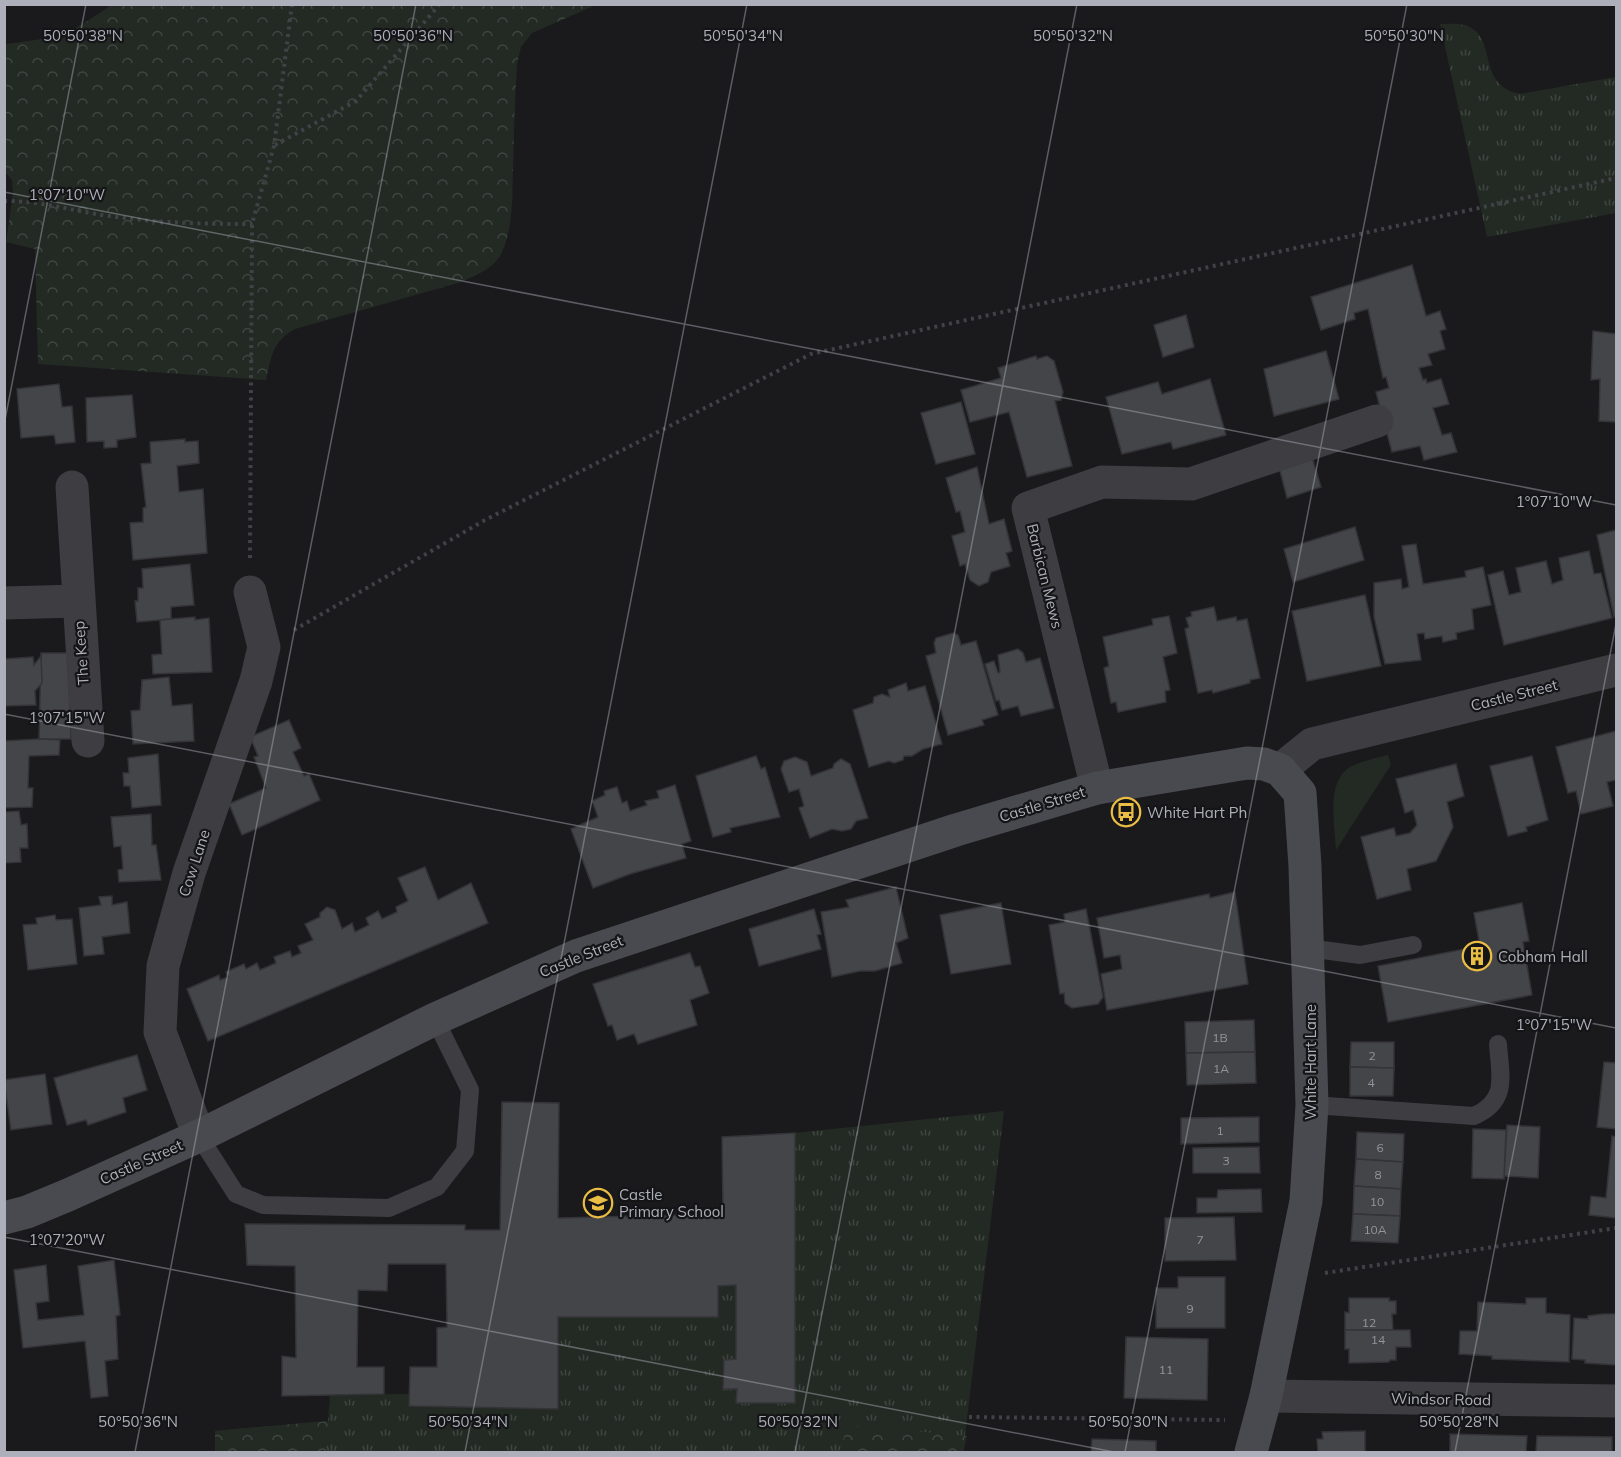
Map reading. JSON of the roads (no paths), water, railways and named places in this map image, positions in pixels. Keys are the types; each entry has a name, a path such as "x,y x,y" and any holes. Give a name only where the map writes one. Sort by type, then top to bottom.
{"street":[{"name":"Barbican Mews","path":"1097,788 1028,508 1102,482 1191,484 1377,421"},
{"name":"The Keep","path":"72,487 77,601 88,741"},
{"name":"Cow Lane","path":"199,1136 160,1032 163,966 189,873 256,681 264,647 250,592"},
{"name":"The Keep","path":"4,603 77,601"},
{"name":"Castle Street","path":"4,1218 68,1195 199,1136 435,1019 576,956 654,928 956,830 1097,788 1247,763 1264,764 1280,770 1312,744 1617,670"},
{"name":"White Hart Lane","path":"1251,1452 1292,1278 1306,1201 1312,1105 1308,948 1300,793 1280,770"},
{"name":"Windsor Road","path":"1262,1408 1617,1401"}],"lane":[{"path":"1308,948 1360,955 1413,945"},
{"path":"199,1136 236,1194 264,1205 389,1208 437,1187 465,1151 470,1090 435,1019"},
{"path":"1312,1105 1474,1116 1486,1111 1497,1098 1501,1086 1498,1044"}],"place":[{"name":"White Hart Ph","path":"1126,812"},
{"name":"Cobham Hall","path":"1477,956"},
{"name":"Castle Primary School","path":"598,1203"}]}
